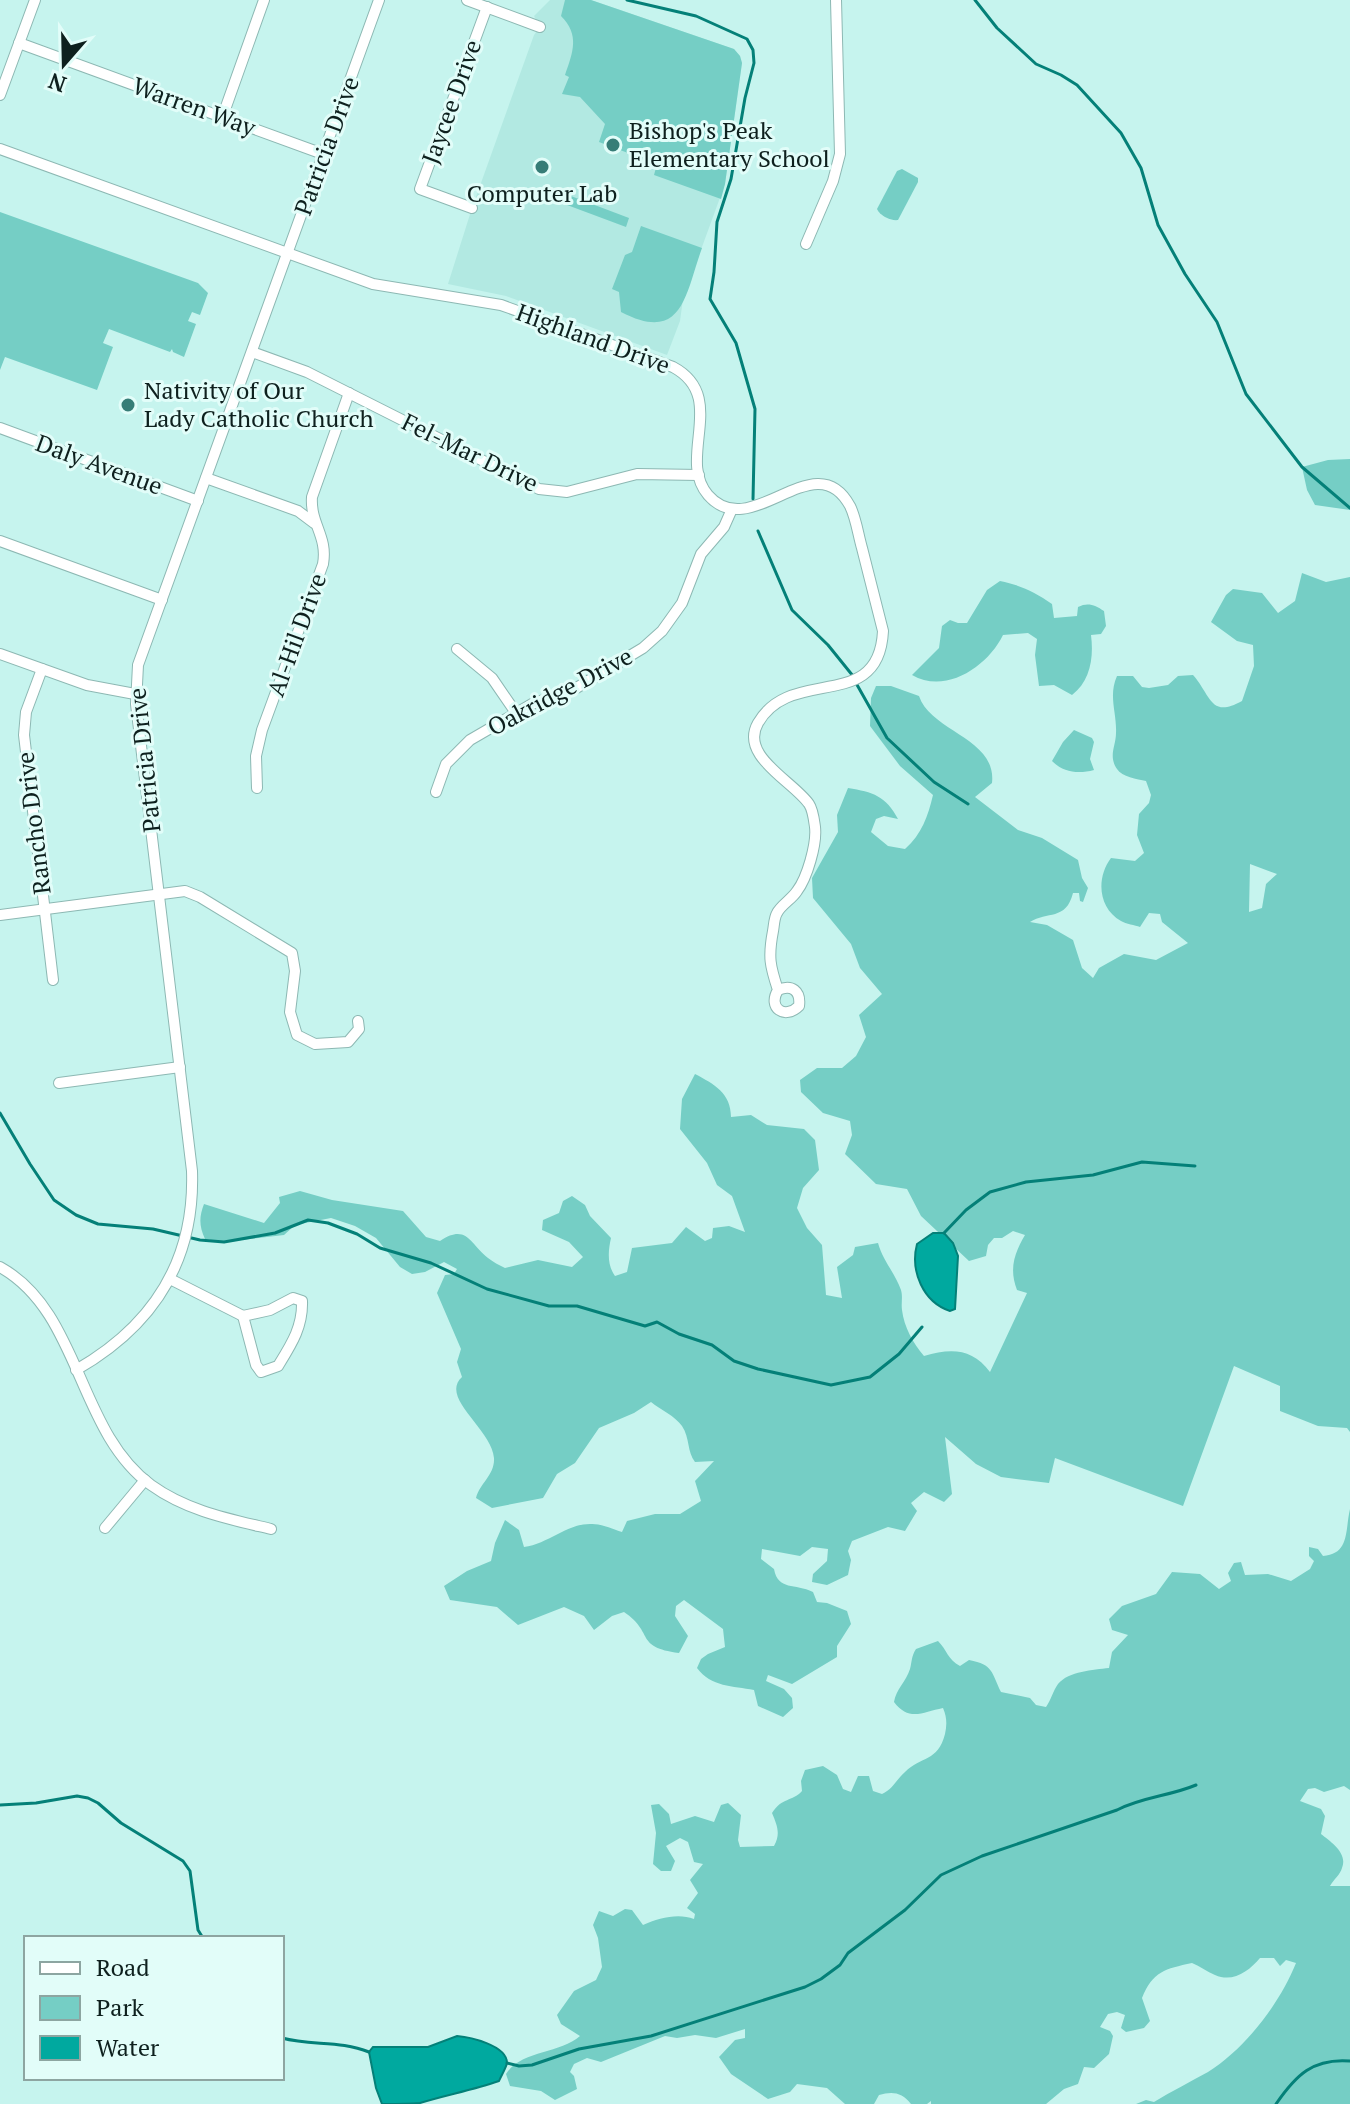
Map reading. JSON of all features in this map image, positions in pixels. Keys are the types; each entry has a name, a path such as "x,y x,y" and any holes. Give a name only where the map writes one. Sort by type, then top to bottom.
{"street":[{"path":"0,95 35,0"},
{"path":"222,118 264,0"},
{"name":"Patricia Drive","path":"76,1370 110,1349 140,1322 170,1279 190,1220 193,1184 135,694 138,665 379,0"},
{"path":"467,0 540,27"},
{"path":"806,244 833,181 840,154 836,0"},
{"name":"Jaycee Drive","path":"472,208 420,189 487,7"},
{"name":"Warren Way","path":"19,43 323,154"},
{"name":"Highland Drive","path":"0,149 381,286 501,305 682,372 690,379 700,397 699,475"},
{"name":"Fel-Mar Drive","path":"252,352 307,372 548,492 567,492 637,474 699,475"},
{"name":"Al-Hil Drive","path":"257,788 256,756 262,730 323,564 325,552 312,513 312,497 349,393"},
{"name":"Daly Avenue","path":"0,428 198,501"},
{"path":"699,475 710,497 732,509 748,510 810,484 838,492 851,509 883,631 876,664 869,672 847,682 782,697 755,729 756,746 762,757 810,805 816,830 814,848 799,889 777,913 768,958 778,990"},
{"path":"206,478 298,511 318,527"},
{"name":"Oakridge Drive","path":"436,792 446,764 461,747 542,699 573,690 643,648 662,631 682,603 701,554 724,527 732,509"},
{"path":"0,541 162,600"},
{"path":"457,649 492,678 516,713"},
{"path":"0,654 104,690 135,694"},
{"name":"Rancho Drive","path":"42,669 26,712 24,735 53,980"},
{"path":"0,915 185,891 292,953 295,971 290,1012 297,1035 315,1044 348,1042 359,1029 358,1021"},
{"path":"59,1083 180,1067"},
{"path":"0,1267 21,1281 41,1301 117,1450 145,1480 169,1498 189,1507 271,1529"},
{"path":"170,1279 243,1316 270,1310 293,1298 302,1301 302,1316 295,1339 278,1366 261,1372 256,1365 243,1316"},
{"path":"105,1528 145,1480"}],"shaded area":[{"name":"Bishop's Peak Elementary School","path":"550,0 591,0 734,49 740,56 742,63 725,184 683,299 680,321 667,355 506,296 448,284 472,208 534,35 540,27 534,16"}],"green space":[{"path":"565,0 591,0 734,49 740,56 742,63 721,199 654,175 657,164 599,142 605,124 580,97 562,94 569,77 565,75 573,44 571,30 561,16"},
{"path":"902,169 918,178 918,182 898,220 892,220 877,209 897,171"},
{"path":"555,190 629,218 626,227 551,199"},
{"path":"0,212 198,283 208,293 200,315 192,312 188,321 196,324 184,357 172,349 170,352 109,329 103,343 113,347 97,390 5,357 0,370"},
{"path":"641,226 702,248 678,310 669,318 657,322 621,312 619,292 612,289 625,255 632,252"},
{"path":"1350,459 1350,510 1315,505 1307,490 1302,467 1328,460"},
{"path":"1302,573 1326,582 1350,577 1350,1432 1347,1428 1318,1426 1280,1411 1280,1386 1234,1366 1183,1506 1055,1458 1049,1483 1001,1477 976,1464 945,1437 952,1494 944,1502 924,1492 911,1503 917,1511 905,1531 888,1527 852,1541 848,1551 851,1560 848,1575 827,1585 812,1582 813,1574 827,1561 828,1549 812,1547 800,1556 762,1549 761,1559 774,1569 779,1581 813,1592 817,1602 847,1611 851,1624 837,1646 837,1657 792,1684 768,1675 766,1681 784,1689 792,1698 793,1708 783,1717 758,1706 754,1690 716,1682 697,1668 701,1659 725,1647 723,1629 684,1600 676,1606 675,1616 688,1636 679,1653 650,1643 639,1626 624,1612 612,1616 594,1630 584,1616 564,1607 518,1625 497,1607 450,1600 444,1586 467,1571 491,1561 505,1520 519,1530 524,1547 581,1525 598,1524 622,1532 627,1521 655,1514 680,1514 701,1501 695,1481 714,1461 695,1462 682,1426 651,1402 599,1428 575,1463 557,1474 543,1498 492,1508 476,1498 492,1469 494,1458 485,1436 457,1394 457,1385 462,1377 457,1362 461,1349 437,1293 445,1275 454,1274 457,1269 444,1262 425,1272 412,1274 400,1267 376,1238 355,1226 331,1218 295,1225 284,1235 224,1242 205,1239 200,1222 204,1204 264,1223 280,1203 279,1197 300,1191 332,1200 403,1211 426,1237 440,1241 456,1234 462,1235 488,1258 505,1268 538,1260 572,1267 583,1257 569,1242 542,1230 543,1220 559,1213 563,1201 572,1196 585,1205 590,1216 611,1238 609,1258 615,1276 627,1272 632,1248 672,1243 686,1227 705,1241 712,1238 713,1228 729,1226 745,1232 732,1196 717,1185 707,1163 680,1129 682,1099 695,1074 725,1095 731,1117 751,1115 767,1125 804,1129 815,1140 819,1170 803,1188 797,1208 807,1228 822,1245 826,1295 842,1298 837,1267 853,1255 855,1247 878,1243 901,1290 907,1329 924,1356 960,1352 976,1358 990,1372 1027,1293 1017,1290 1013,1275 1016,1255 1025,1235 1013,1231 1002,1238 994,1238 988,1245 986,1256 969,1261 921,1216 907,1189 876,1184 845,1154 852,1135 850,1121 823,1113 801,1092 800,1080 817,1068 842,1068 856,1056 866,1037 859,1015 882,994 860,968 851,944 813,898 812,878 838,832 837,815 848,788 872,794 889,805 898,819 884,816 876,819 871,832 888,846 905,849 924,824 933,795 900,766 870,726 871,698 876,686 891,686 919,696 936,718 984,755 991,768 992,783 975,797 1018,830 1042,838 1078,860 1088,888 1083,902 1079,893 1073,893 1061,912 1030,922 1047,925 1073,940 1082,968 1093,978 1099,968 1124,954 1156,960 1188,943 1162,922 1160,914 1149,913 1140,927 1121,921 1104,901 1103,874 1111,858 1135,861 1144,853 1137,835 1139,814 1149,803 1151,795 1146,781 1122,774 1113,760 1116,733 1113,691 1117,676 1133,676 1142,687 1149,688 1168,685 1178,676 1193,675 1212,702 1217,706 1231,706 1242,701 1254,666 1253,645 1237,641 1211,622 1226,595 1233,589 1262,593 1278,613 1295,601","holes":["1250,864 1277,874 1266,884 1262,908 1249,912"]},
{"path":"1000,581 1027,590 1052,604 1054,618 1077,616 1078,607 1085,605 1104,611 1106,626 1101,634 1091,635 1089,668 1083,683 1072,695 1054,685 1039,686 1035,655 1037,639 1028,633 1003,635 977,667 952,679 938,682 912,675 939,648 942,626 950,620 967,623 987,590"},
{"path":"1074,730 1092,738 1094,742 1090,759 1094,770 1072,772 1052,761"},
{"path":"1350,1509 1350,1790 1344,1786 1324,1792 1308,1789 1300,1801 1321,1809 1325,1816 1321,1834 1338,1848 1343,1857 1341,1870 1330,1886 1350,1886 1350,2104 1136,2104 1146,2100 1154,2102 1208,2072 1248,2038 1281,1994 1296,1963 1286,1960 1280,1966 1274,1958 1260,1958 1246,1971 1228,1978 1192,1963 1161,1973 1151,1982 1142,1998 1150,2021 1144,2028 1126,2032 1121,2028 1125,2015 1117,2012 1108,2014 1100,2027 1110,2031 1113,2036 1109,2054 1094,2068 1084,2067 1078,2084 1064,2089 1046,2104 931,2104 931,2101 911,2104 904,2097 892,2093 879,2095 874,2104 845,2104 827,2088 797,2084 790,2092 768,2099 731,2074 719,2057 735,2040 745,2038 745,2029 716,2038 665,2036 601,2062 587,2058 574,2064 570,2072 577,2089 555,2100 541,2091 510,2086 506,2074 521,2060 572,2042 580,2036 561,2024 557,2015 574,1991 596,1980 602,1967 593,1925 599,1911 613,1916 625,1909 632,1910 643,1925 668,1917 694,1919 695,1914 687,1908 698,1893 690,1880 703,1864 694,1862 688,1842 680,1838 666,1846 675,1861 671,1871 661,1871 653,1864 656,1833 651,1805 659,1804 669,1814 671,1824 695,1816 714,1822 721,1805 728,1803 741,1815 740,1847 774,1846 778,1833 772,1813 780,1804 802,1791 801,1781 805,1770 823,1766 837,1775 843,1789 851,1792 858,1776 869,1776 873,1791 882,1794 911,1767 938,1750 946,1727 943,1708 911,1714 894,1702 916,1649 938,1641 960,1666 969,1660 987,1667 1001,1692 1030,1698 1036,1705 1046,1707 1056,1687 1068,1676 1109,1668 1112,1652 1128,1635 1112,1630 1109,1619 1122,1606 1156,1594 1172,1572 1200,1574 1219,1589 1231,1581 1228,1573 1234,1563 1241,1562 1245,1575 1268,1574 1291,1581 1310,1569 1314,1561 1309,1556 1309,1547 1318,1549 1323,1556 1338,1551 1345,1540"}],"water":[{"path":"933,1233 944,1233 953,1243 958,1256 955,1309 950,1311 932,1301 917,1275 917,1244"},
{"path":"457,2036 486,2043 501,2051 507,2063 499,2081 420,2103 382,2104 369,2052 373,2047 428,2047"}],"waterway":[{"path":"627,0 696,16 747,39 753,50 754,63 731,179 717,222 710,299 736,343 755,409 753,499"},
{"path":"975,0 997,28 1036,64 1077,85 1121,133 1141,168 1158,225 1217,322 1246,394 1302,467 1350,508"},
{"path":"758,531 792,610 828,645 853,676"},
{"path":"856,683 887,738 934,782 968,804"},
{"path":"0,1113 54,1200 76,1215 98,1224 153,1229 224,1242 275,1233 308,1220 328,1223 357,1234 380,1248 431,1263 487,1289 549,1306 577,1306 645,1326 657,1322 679,1334 712,1345 734,1361 831,1385 870,1377 899,1354 922,1327"},
{"path":"944,1233 966,1210 990,1192 1026,1182 1093,1175 1142,1162 1195,1166"},
{"path":"507,2063 532,2065 579,2049 651,2036 805,1987 840,1965 848,1953 905,1910 941,1875 982,1856 1136,1802 1196,1785"},
{"path":"0,1805 77,1796 98,1803 121,1823 183,1861 190,1871 198,1930 202,1936"},
{"path":"284,2038 347,2046 369,2052"},
{"path":"1276,2104 1307,2070 1326,2062 1350,2061"}],"place":[{"name":"Bishop's Peak Elementary School","path":"613,145"},
{"name":"Computer Lab","path":"542,167"},
{"name":"Nativity of Our Lady Catholic Church","path":"128,405"}]}
